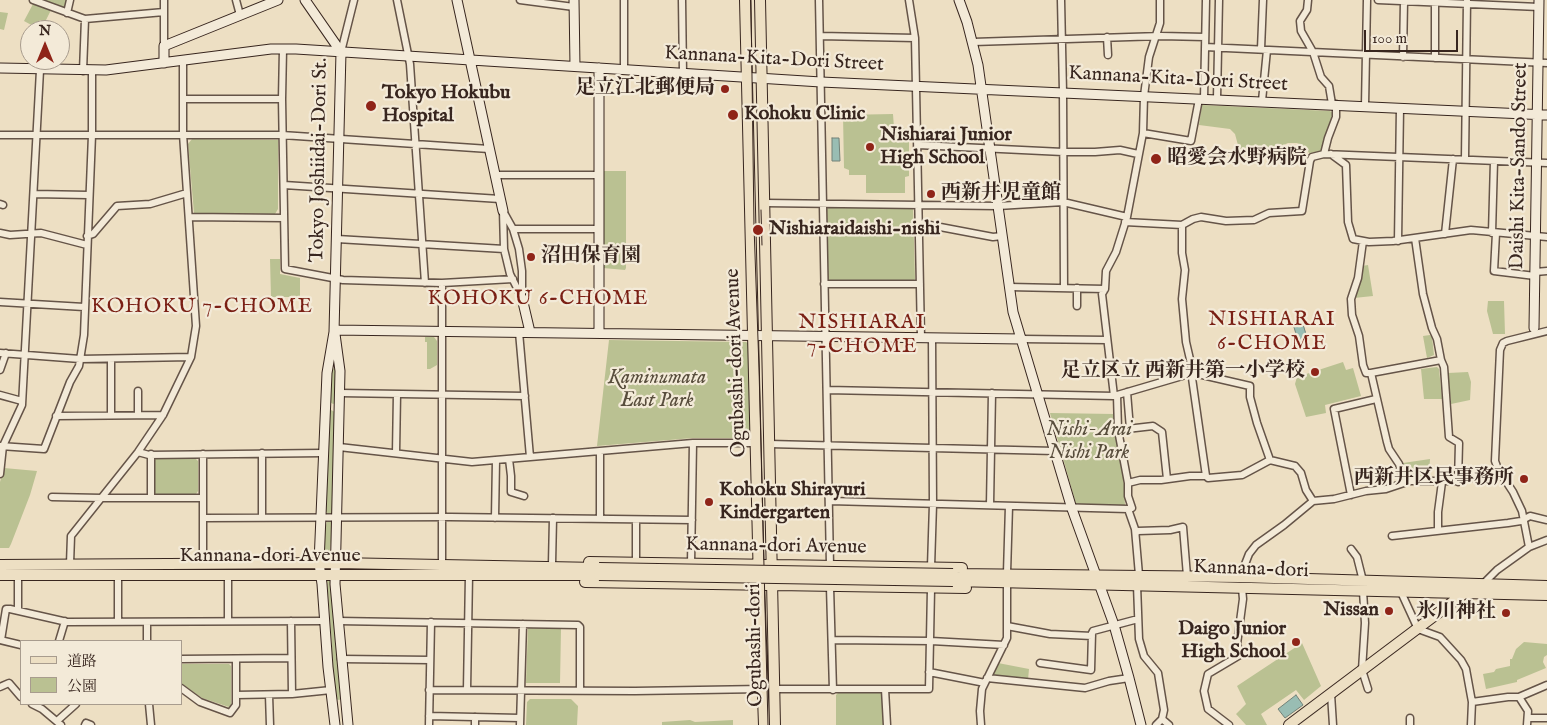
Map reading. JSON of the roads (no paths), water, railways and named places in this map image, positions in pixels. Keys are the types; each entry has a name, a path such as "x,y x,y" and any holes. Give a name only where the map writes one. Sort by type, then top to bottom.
{"main road":[{"name":"Ogubashi-dori Avenue","path":"746,0 759,585 764,725"},
{"name":"Ogubashi-dori Avenue","path":"760,0 772,564"},
{"name":"Kannana-dori Avenue","path":"0,575 469,575 539,571 552,564 561,562 986,568 1010,579"},
{"name":"Kannana-dori Avenue","path":"0,565 336,563 442,565 539,571 953,578"},
{"name":"Ogubashi-dori","path":"772,564 775,725"},
{"name":"Kannana-dori Avenue","path":"539,571 565,582 772,586 987,588 1010,579"},
{"name":"Kannana-dori","path":"1138,580 1187,576 1241,582"},
{"name":"Kannana-dori","path":"953,578 1096,579 1363,586 1483,584 1547,586"},
{"path":"1289,725 1464,593 1483,584"},
{"name":"Kannana-dori","path":"1363,586 1401,592 1547,595"}],"street":[{"path":"33,0 84,20 164,12"},
{"path":"67,13 70,0"},
{"path":"164,0 164,63"},
{"path":"236,0 240,15"},
{"path":"164,46 278,0"},
{"name":"Tokyo Joshiidai-Dori St.","path":"305,0 341,52 334,331 326,373 319,563 336,725"},
{"path":"341,52 354,0"},
{"path":"397,0 408,55 425,283"},
{"path":"457,0 503,211 504,249 513,279 522,298 530,332"},
{"path":"520,0 574,3 574,66"},
{"path":"624,0 624,69"},
{"path":"682,0 683,73"},
{"path":"819,0 830,565"},
{"path":"909,0 915,38 921,338"},
{"path":"961,0 973,42 982,88 1013,312 1072,508 1114,625 1130,678 1140,725"},
{"path":"1061,0 1064,288"},
{"path":"830,501 1132,508 1128,496 1128,483 1118,430 1102,294 1106,271 1116,252 1126,220 1143,133 1144,96 1150,56 1160,23 1160,0"},
{"path":"1143,133 1191,141 1201,99 1206,0"},
{"path":"1217,99 1219,0"},
{"path":"1262,101 1263,0"},
{"path":"1308,0 1308,10 1300,21 1301,31 1313,52 1321,77 1329,86 1336,117 1328,138 1327,154"},
{"path":"1365,106 1367,0"},
{"path":"1378,0 1435,3 1539,3"},
{"path":"1403,56 1404,1"},
{"path":"1465,159 1467,2"},
{"path":"1435,3 1435,58"},
{"name":"Daishi Kita-Sando Street","path":"1534,331 1537,163 1542,114 1543,63 1539,3"},
{"path":"2,446 44,449 70,382 79,366 84,335 88,195 92,135 84,20"},
{"path":"820,36 915,38"},
{"path":"1107,37 1108,55"},
{"path":"973,42 1107,37 1205,37"},
{"path":"1205,47 1543,63"},
{"path":"283,49 282,135 285,269 336,279 425,283 513,279"},
{"name":"Kannana-Kita-Dori Street","path":"40,70 88,71 283,49 408,55 821,82 1542,114"},
{"path":"70,564 71,536 138,452 163,415 191,357 196,326 183,134 182,61"},
{"name":"Kannana-Kita-Dori Street","path":"0,68 20,69"},
{"path":"599,68 599,333"},
{"path":"0,474 2,446 22,405 40,70"},
{"path":"183,99 282,99"},
{"path":"1398,241 1400,108"},
{"path":"0,135 282,135 490,149"},
{"path":"918,145 1063,152 1120,150 1138,154"},
{"path":"1327,154 1346,165 1350,230 1353,239 1363,241 1398,241 1471,230 1547,237"},
{"path":"765,202 998,206 1063,202 1126,220 1182,225 1201,217 1226,221 1254,220 1269,213 1302,211 1310,161 1312,157 1327,154 1547,163"},
{"path":"1445,234 1453,159"},
{"path":"1494,161 1494,271 1535,274 1547,271"},
{"path":"495,175 599,175"},
{"path":"284,184 500,199"},
{"path":"88,236 93,234 117,206 150,204 187,193"},
{"path":"34,194 88,195"},
{"path":"503,211 513,229 522,265 522,298"},
{"path":"189,217 284,218"},
{"path":"919,223 993,237 1002,236"},
{"path":"1182,225 1182,253 1185,270 1182,299 1186,342 1206,476"},
{"path":"513,229 599,228"},
{"path":"0,233 10,235 41,233 87,245"},
{"path":"1415,238 1423,294 1432,328 1437,339 1444,371 1449,437 1459,442 1458,482"},
{"path":"337,239 504,249"},
{"path":"1363,241 1358,278 1352,299 1352,315 1359,336 1366,373 1441,360"},
{"path":"442,283 442,565"},
{"path":"824,284 920,284"},
{"path":"1009,287 1104,288"},
{"path":"1077,288 1077,306"},
{"path":"0,302 84,307"},
{"path":"334,331 1107,340"},
{"name":"Tokyo Joshiidai-Dori St.","path":"334,331 340,359 335,584 348,725"},
{"path":"1529,547 1524,518 1513,492 1495,461 1500,350 1503,343 1534,331 1547,331"},
{"path":"519,332 530,457"},
{"path":"931,567 933,504 932,338"},
{"path":"0,370 3,353 80,359 191,357"},
{"path":"111,359 111,415"},
{"path":"1371,373 1389,450 1400,464 1404,483"},
{"path":"827,390 1115,396 1192,374 1250,386 1250,397 1257,423 1270,460"},
{"path":"138,391 138,415"},
{"path":"1127,392 1130,429"},
{"path":"340,393 525,396"},
{"path":"990,505 992,393"},
{"path":"396,394 396,453"},
{"path":"0,395 22,401"},
{"path":"1350,495 1334,409 1376,399"},
{"path":"325,407 339,408"},
{"path":"56,416 163,415"},
{"path":"1118,430 1153,426 1162,432 1167,479"},
{"path":"691,564 693,443"},
{"path":"338,447 472,462 693,443 756,443"},
{"path":"769,444 1055,451"},
{"path":"600,450 600,519"},
{"path":"138,452 151,454 323,453"},
{"path":"262,453 262,517"},
{"path":"151,454 151,498"},
{"path":"203,454 203,564"},
{"path":"509,459 511,492 524,496"},
{"path":"495,518 496,460"},
{"path":"1128,483 1140,480 1242,475 1270,460 1295,466 1313,501"},
{"path":"1229,725 1208,709 1204,692 1208,674 1240,655 1237,644 1243,600 1241,582 1249,554 1256,545 1284,526 1313,501 1386,489 1410,481 1458,482 1498,469"},
{"path":"1438,530 1442,482"},
{"path":"52,497 203,498"},
{"path":"981,725 980,703 982,689 1007,638 1010,579 1009,506"},
{"path":"1128,509 1136,533 1139,639 1144,656 1158,673 1164,710 1162,719 1156,725"},
{"path":"1392,536 1508,524 1530,516 1547,520"},
{"path":"204,518 443,517 692,520"},
{"path":"552,564 553,518"},
{"path":"636,520 636,563"},
{"path":"1136,533 1138,531 1170,530 1183,527 1186,540 1187,576"},
{"path":"1483,584 1497,570 1529,547 1547,540"},
{"path":"1351,549 1356,557 1363,586 1365,623 1362,670 1368,689"},
{"path":"118,574 118,622"},
{"path":"228,574 228,621"},
{"path":"18,575 18,610"},
{"path":"467,690 469,575"},
{"path":"830,586 833,690"},
{"path":"774,689 929,689 931,588"},
{"path":"1401,592 1418,629 1440,637 1461,660 1466,669 1472,702 1471,725"},
{"path":"20,645 1,640 2,619 6,609 64,621 325,621"},
{"path":"1040,663 1091,670 1093,631 1138,619"},
{"path":"60,640 64,621"},
{"path":"338,621 578,625 580,627 580,690"},
{"path":"147,622 147,640"},
{"path":"291,622 292,694"},
{"path":"429,725 431,622"},
{"path":"429,716 497,718 520,722 523,624"},
{"path":"1008,626 1050,634 1092,636"},
{"path":"832,640 931,641 1004,645"},
{"path":"182,659 291,658"},
{"path":"182,689 200,702 230,713 236,705 236,659"},
{"path":"341,659 430,660"},
{"path":"929,672 986,681 1085,688 1109,681 1130,678"},
{"path":"0,687 9,683 20,697"},
{"path":"1472,702 1519,697 1547,685"},
{"path":"429,690 763,689"},
{"path":"885,689 886,725"},
{"path":"236,695 292,694 331,690"},
{"path":"1331,694 1333,725"},
{"path":"269,695 270,725"},
{"path":"1519,697 1528,711 1527,721 1547,718"},
{"path":"33,705 59,723 75,705"},
{"path":"149,705 152,724"},
{"path":"474,725 475,717"},
{"path":"496,725 497,718"},
{"path":"1162,719 1168,725"},
{"path":"85,725 86,723 91,725"}],"water":[{"path":"832,138 839,138 840,161 832,161"},
{"path":"1302,321 1309,344 1300,347 1293,324"},
{"path":"1296,695 1303,705 1285,718 1278,709"}],"tram line":[{"path":"751,0 754,226 768,725"},
{"path":"761,210 762,245"}],"place":[{"name":"足立江北郵便局","path":"725,89"},
{"name":"Tokyo Hokubu Hospital","path":"371,106"},
{"name":"Kohoku Clinic","path":"733,115"},
{"name":"Nishiarai Junior High School","path":"870,147"},
{"name":"昭愛会水野病院","path":"1156,159"},
{"name":"西新井児童館","path":"931,194"},
{"name":"Nishiaraidaishi-nishi","path":"758,230"},
{"name":"沼田保育園","path":"531,257"},
{"name":"足立区立 西新井第一小学校","path":"1315,372"},
{"name":"西新井区民事務所","path":"1524,479"},
{"name":"Kohoku Shirayuri Kindergarten","path":"709,502"},
{"name":"Nissan","path":"1389,611"},
{"name":"氷川神社","path":"1506,613"},
{"name":"Daigo Junior High School","path":"1296,642"}],"district":[{"name":"KOHOKU 6-CHOME","path":"538,300"},
{"name":"KOHOKU 7-CHOME","path":"202,308"},
{"name":"NISHIARAI 6-CHOME","path":"1272,333"},
{"name":"NISHIARAI 7-CHOME","path":"862,336"}],"park label":[{"name":"Kaminumata East Park","path":"657,390"},
{"name":"Nishi-Arai Nishi Park","path":"1089,442"}]}
